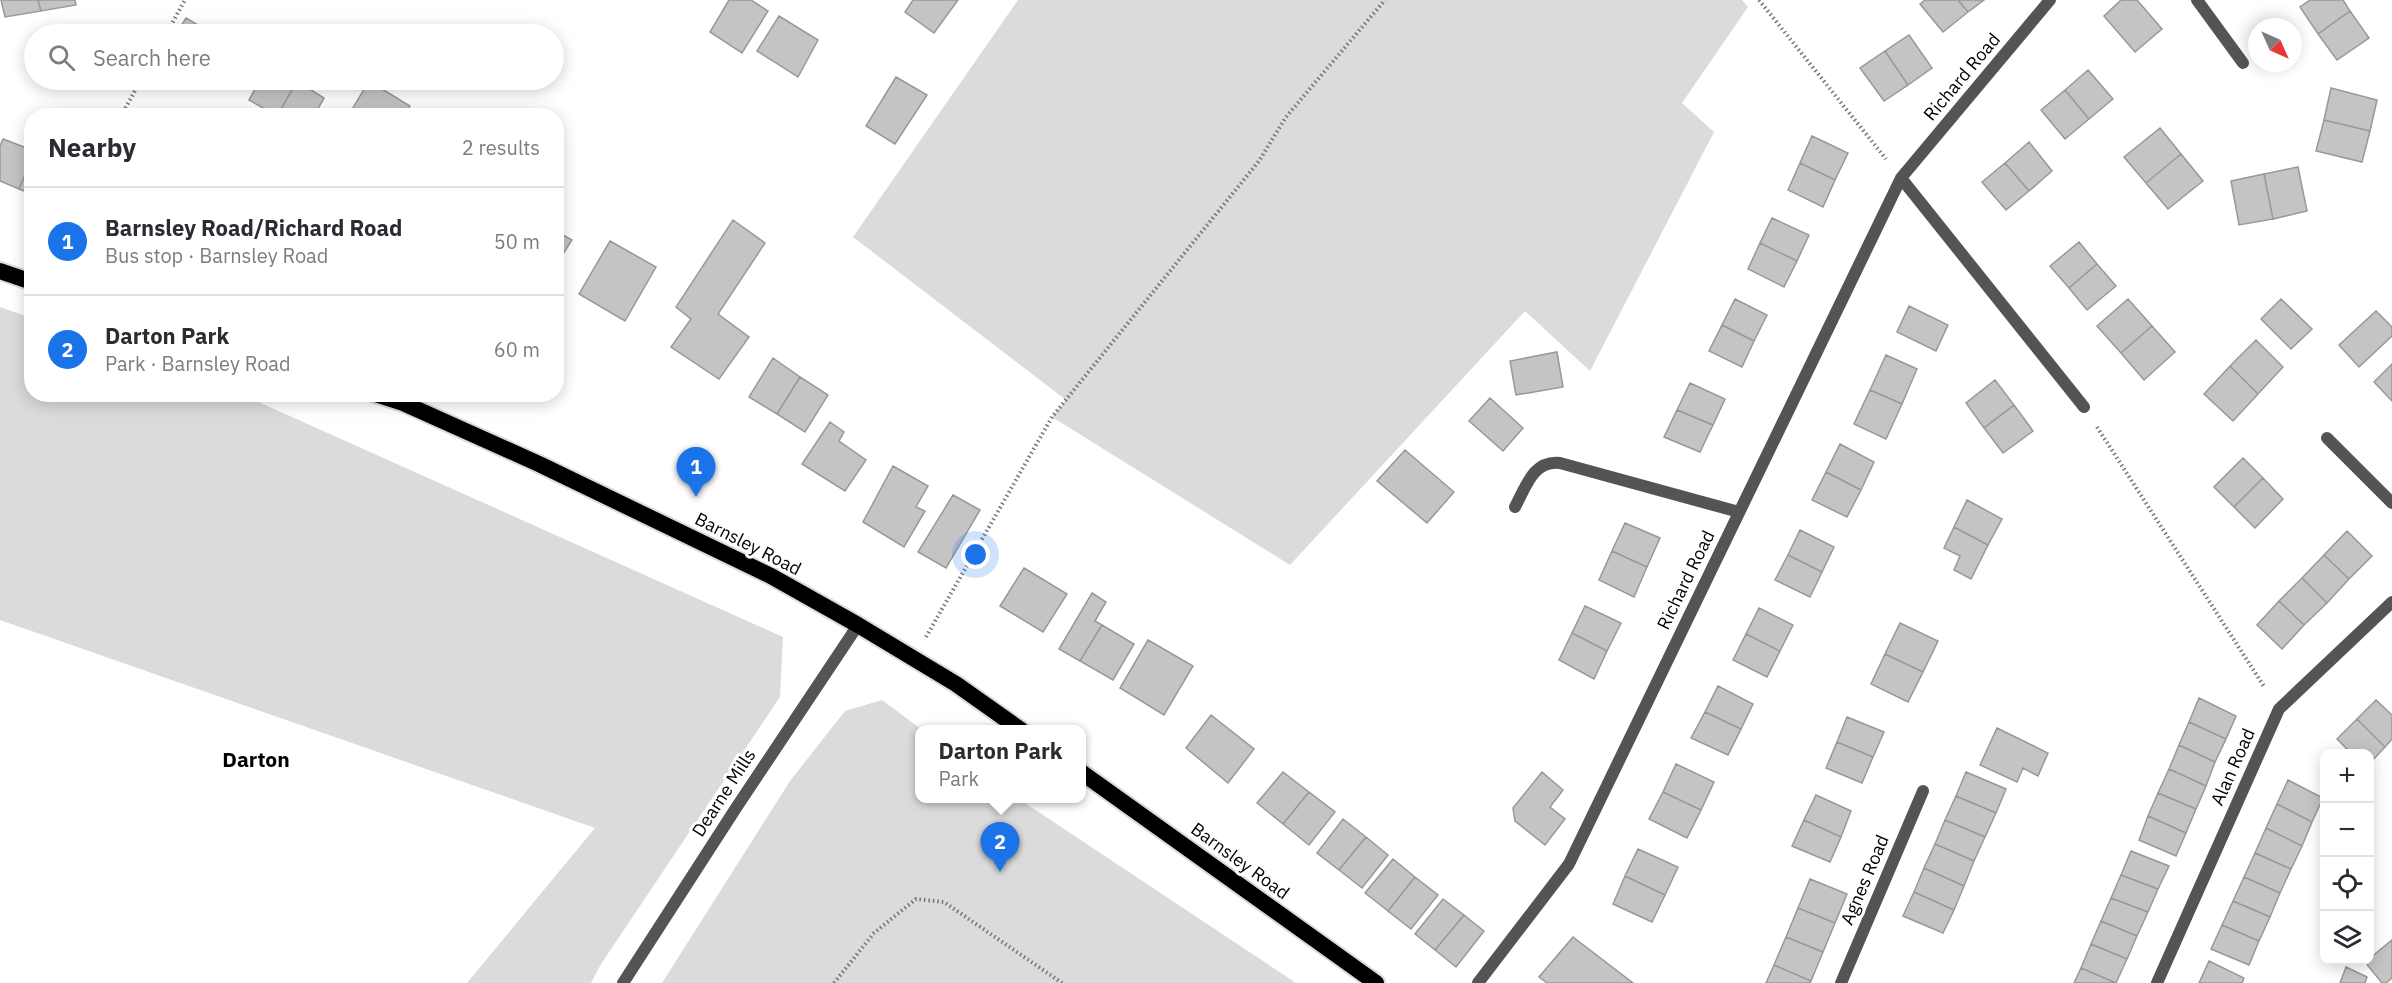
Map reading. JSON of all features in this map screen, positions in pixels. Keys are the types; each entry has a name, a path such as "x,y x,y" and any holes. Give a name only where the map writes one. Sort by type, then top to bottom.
{"highway":[{"path":"0,271 24,279"},
{"name":"Barnsley Road","path":"397,402 539,464 771,576 956,684 1015,725"},
{"name":"Barnsley Road","path":"1086,776 1376,983"}],"street":[{"name":"Richard Road","path":"1478,983 1569,864 1901,178 2050,0"},
{"path":"2197,0 2243,63"},
{"path":"1901,178 2084,407"},
{"path":"2326,438 2392,503"},
{"path":"1515,507 1537,468 1548,462 1560,463 1739,512"},
{"name":"Alan Road","path":"2157,983 2278,709 2392,602"},
{"name":"Dearne Mills","path":"623,983 858,625"},
{"name":"Agnes Road","path":"1841,983 1923,791"}],"path":[{"path":"172,24 185,0"},
{"path":"913,658 1052,417 1259,161 1286,117 1385,0"},
{"path":"1759,0 1901,178"},
{"path":"125,108 135,90"},
{"path":"2084,407 2278,709"},
{"path":"834,983 874,933 916,898 944,902 1062,983"}],"shaded area":[{"path":"1018,0 1742,0 1748,7 1682,103 1714,132 1590,371 1525,311 1290,565 1052,417 1066,400 853,237"},
{"path":"0,307 24,316 24,402 259,402 783,637 780,697 601,964 591,983 467,983 595,828 0,620"},
{"path":"882,700 916,725 915,803 1025,803 1296,983 662,983 790,781 845,711"}],"building":[{"path":"1,0 38,0 41,11 5,17"},
{"path":"38,0 75,0 76,5 41,11"},
{"path":"729,0 751,0 768,11 742,53 710,32"},
{"path":"913,0 958,0 934,33 905,12"},
{"path":"1925,0 1958,0 1968,12 1943,32 1920,4"},
{"path":"1958,0 1984,0 1968,12"},
{"path":"2121,0 2137,0 2162,29 2135,52 2104,16"},
{"path":"2310,0 2343,0 2350,11 2318,34 2300,7"},
{"path":"2350,11 2369,38 2337,60 2318,34"},
{"path":"779,16 818,40 798,77 757,51"},
{"path":"186,18 196,24 182,24"},
{"path":"1909,35 1932,68 1908,85 1885,51"},
{"path":"1885,51 1908,85 1884,101 1860,68"},
{"path":"2088,70 2113,99 2089,119 2065,90"},
{"path":"896,77 927,95 895,144 866,126"},
{"path":"2331,88 2377,100 2370,131 2324,120"},
{"path":"254,90 292,90 282,108 263,108 249,100"},
{"path":"292,90 311,90 324,98 318,108 282,108"},
{"path":"364,90 384,90 410,106 409,108 353,108"},
{"path":"2065,90 2089,119 2065,139 2041,110"},
{"path":"2324,120 2370,131 2362,162 2316,151"},
{"path":"2160,128 2181,154 2146,183 2124,157"},
{"path":"1812,136 1848,153 1835,180 1800,163"},
{"path":"3,139 24,147 24,177 19,189 0,181 0,146"},
{"path":"2029,142 2052,171 2029,191 2005,163"},
{"path":"2181,154 2203,181 2168,209 2146,183"},
{"path":"1800,163 1835,180 1823,207 1788,190"},
{"path":"2005,163 2029,191 2006,210 1982,182"},
{"path":"2298,167 2307,211 2273,219 2264,174"},
{"path":"2264,174 2273,219 2239,225 2231,181"},
{"path":"24,177 24,191 19,189"},
{"path":"1772,218 1809,235 1797,261 1760,243"},
{"path":"733,220 765,243 718,314 749,337 719,379 671,347 691,319 676,307"},
{"path":"564,236 572,240 564,252"},
{"path":"610,241 656,267 625,321 579,294"},
{"path":"2079,242 2097,264 2069,288 2050,266"},
{"path":"1760,243 1797,261 1784,287 1748,269"},
{"path":"2097,264 2116,286 2087,310 2069,288"},
{"path":"1735,299 1767,315 1754,341 1722,325"},
{"path":"2128,299 2152,326 2121,353 2097,326"},
{"path":"2281,299 2312,329 2291,349 2261,319"},
{"path":"1909,306 1948,325 1936,351 1897,332"},
{"path":"2376,311 2392,327 2392,336 2359,367 2339,345"},
{"path":"1722,325 1754,341 1742,367 1709,351"},
{"path":"2152,326 2175,352 2144,380 2121,353"},
{"path":"2256,340 2283,367 2258,394 2230,366"},
{"path":"1557,352 1563,387 1516,395 1510,361"},
{"path":"1886,355 1917,369 1902,404 1870,390"},
{"path":"773,358 800,377 777,414 749,397"},
{"path":"2392,364 2392,401 2374,382"},
{"path":"2230,366 2258,394 2233,421 2204,394"},
{"path":"800,377 828,395 805,432 777,414"},
{"path":"1995,380 2014,405 1984,428 1966,403"},
{"path":"1690,383 1725,399 1713,425 1677,410"},
{"path":"1870,390 1902,404 1886,439 1854,424"},
{"path":"1490,398 1523,428 1503,451 1469,421"},
{"path":"2014,405 2033,431 2003,453 1984,428"},
{"path":"1677,410 1713,425 1700,452 1664,437"},
{"path":"830,422 844,432 839,441 866,460 845,491 802,464"},
{"path":"1840,444 1874,462 1861,490 1826,472"},
{"path":"1405,450 1454,492 1427,523 1377,481"},
{"path":"2243,458 2263,478 2234,507 2214,487"},
{"path":"893,466 928,486 916,507 925,511 904,547 863,522"},
{"path":"1826,472 1861,490 1847,517 1812,500"},
{"path":"2263,478 2283,499 2255,528 2234,507"},
{"path":"953,495 980,510 946,568 918,552"},
{"path":"1967,500 2002,519 1988,545 1954,527"},
{"path":"1625,523 1660,538 1647,567 1612,551"},
{"path":"1954,527 1988,545 1971,579 1954,570 1960,556 1944,548"},
{"path":"1800,530 1834,547 1822,572 1788,555"},
{"path":"2347,531 2372,556 2349,579 2324,555"},
{"path":"1612,551 1647,567 1634,597 1599,580"},
{"path":"1788,555 1822,572 1810,597 1775,580"},
{"path":"2324,555 2349,579 2327,603 2302,578"},
{"path":"1024,568 1067,594 1043,632 1000,606"},
{"path":"2302,578 2327,603 2304,625 2279,601"},
{"path":"1092,593 1106,602 1095,621 1102,625 1080,661 1059,649"},
{"path":"2279,601 2304,625 2282,649 2257,625"},
{"path":"1585,606 1621,623 1607,651 1572,633"},
{"path":"1759,608 1793,625 1780,651 1746,634"},
{"path":"1900,623 1938,641 1923,672 1885,654"},
{"path":"1102,625 1134,644 1113,680 1080,661"},
{"path":"1572,633 1607,651 1594,679 1559,660"},
{"path":"1746,634 1780,651 1767,677 1733,660"},
{"path":"1148,640 1193,666 1164,715 1120,688"},
{"path":"1885,654 1923,672 1908,702 1871,684"},
{"path":"1718,686 1753,704 1741,729 1705,712"},
{"path":"2199,698 2236,716 2226,739 2189,722"},
{"path":"2376,700 2392,715 2392,739 2385,747 2357,719"},
{"path":"1705,712 1741,729 1728,755 1691,738"},
{"path":"1211,715 1254,749 1228,783 1186,748"},
{"path":"1847,717 1884,732 1873,757 1837,742"},
{"path":"2357,719 2385,747 2374,759 2374,749 2347,749 2337,739"},
{"path":"2189,722 2226,739 2215,762 2179,745"},
{"path":"1997,728 2048,753 2038,776 2023,768 2017,782 1980,765"},
{"path":"1837,742 1873,757 1862,783 1826,768"},
{"path":"2179,745 2215,762 2206,786 2169,769"},
{"path":"1676,764 1714,782 1701,810 1663,792"},
{"path":"2169,769 2206,786 2196,809 2158,793"},
{"path":"1283,772 1309,792 1283,824 1257,803"},
{"path":"1542,772 1563,790 1550,807 1565,819 1545,845 1515,821 1513,808"},
{"path":"1966,772 2006,789 1996,813 1956,796"},
{"path":"2288,780 2320,796 2320,805 2312,822 2277,804"},
{"path":"1309,792 1335,812 1309,845 1283,824"},
{"path":"1663,792 1701,810 1687,838 1649,819"},
{"path":"2158,793 2196,809 2186,833 2148,816"},
{"path":"1816,795 1851,811 1841,837 1804,820"},
{"path":"1956,796 1996,813 1985,837 1945,820"},
{"path":"2277,804 2312,822 2302,846 2266,828"},
{"path":"2148,816 2186,833 2176,856 2139,840"},
{"path":"1343,819 1366,837 1339,870 1317,853"},
{"path":"1804,820 1841,837 1830,862 1792,846"},
{"path":"1945,820 1985,837 1974,861 1935,844"},
{"path":"2266,828 2302,846 2291,869 2255,853"},
{"path":"1366,837 1388,855 1362,888 1339,870"},
{"path":"1935,844 1974,861 1964,886 1924,868"},
{"path":"1638,849 1678,867 1665,895 1625,876"},
{"path":"2131,851 2169,866 2158,889 2121,875"},
{"path":"2255,853 2291,869 2280,893 2244,877"},
{"path":"1393,859 1415,877 1388,911 1365,893"},
{"path":"1924,868 1964,886 1954,910 1914,892"},
{"path":"2121,875 2158,889 2148,912 2111,898"},
{"path":"1625,876 1665,895 1652,922 1613,904"},
{"path":"1415,877 1438,895 1411,929 1388,911"},
{"path":"2244,877 2280,893 2270,917 2233,901"},
{"path":"1810,879 1847,894 1835,923 1798,908"},
{"path":"1914,892 1954,910 1943,933 1903,916"},
{"path":"2111,898 2148,912 2137,936 2101,921"},
{"path":"1443,899 1464,915 1435,950 1415,934"},
{"path":"2233,901 2270,917 2259,941 2222,925"},
{"path":"1798,908 1835,923 1823,952 1786,937"},
{"path":"1464,915 1484,931 1456,967 1435,950"},
{"path":"2101,921 2137,936 2127,959 2091,944"},
{"path":"2222,925 2259,941 2249,965 2211,949"},
{"path":"1573,937 1633,983 1547,983 1539,977"},
{"path":"1786,937 1823,952 1811,981 1774,965"},
{"path":"2392,940 2392,978 2386,983 2382,983 2367,965 2374,965 2374,955"},
{"path":"2091,944 2127,959 2116,983 2081,968"},
{"path":"2209,961 2244,978 2242,983 2199,983"},
{"path":"1774,965 1811,981 1810,983 1766,983"},
{"path":"2346,967 2367,977 2365,983 2340,983"},
{"path":"2081,968 2116,983 2074,983"}],"place":[{"name":"Barnsley Road/Richard Road","path":"696,497"},
{"name":"Darton Park","path":"1000,872"}],"district":[{"name":"Darton","path":"256,760"}]}
